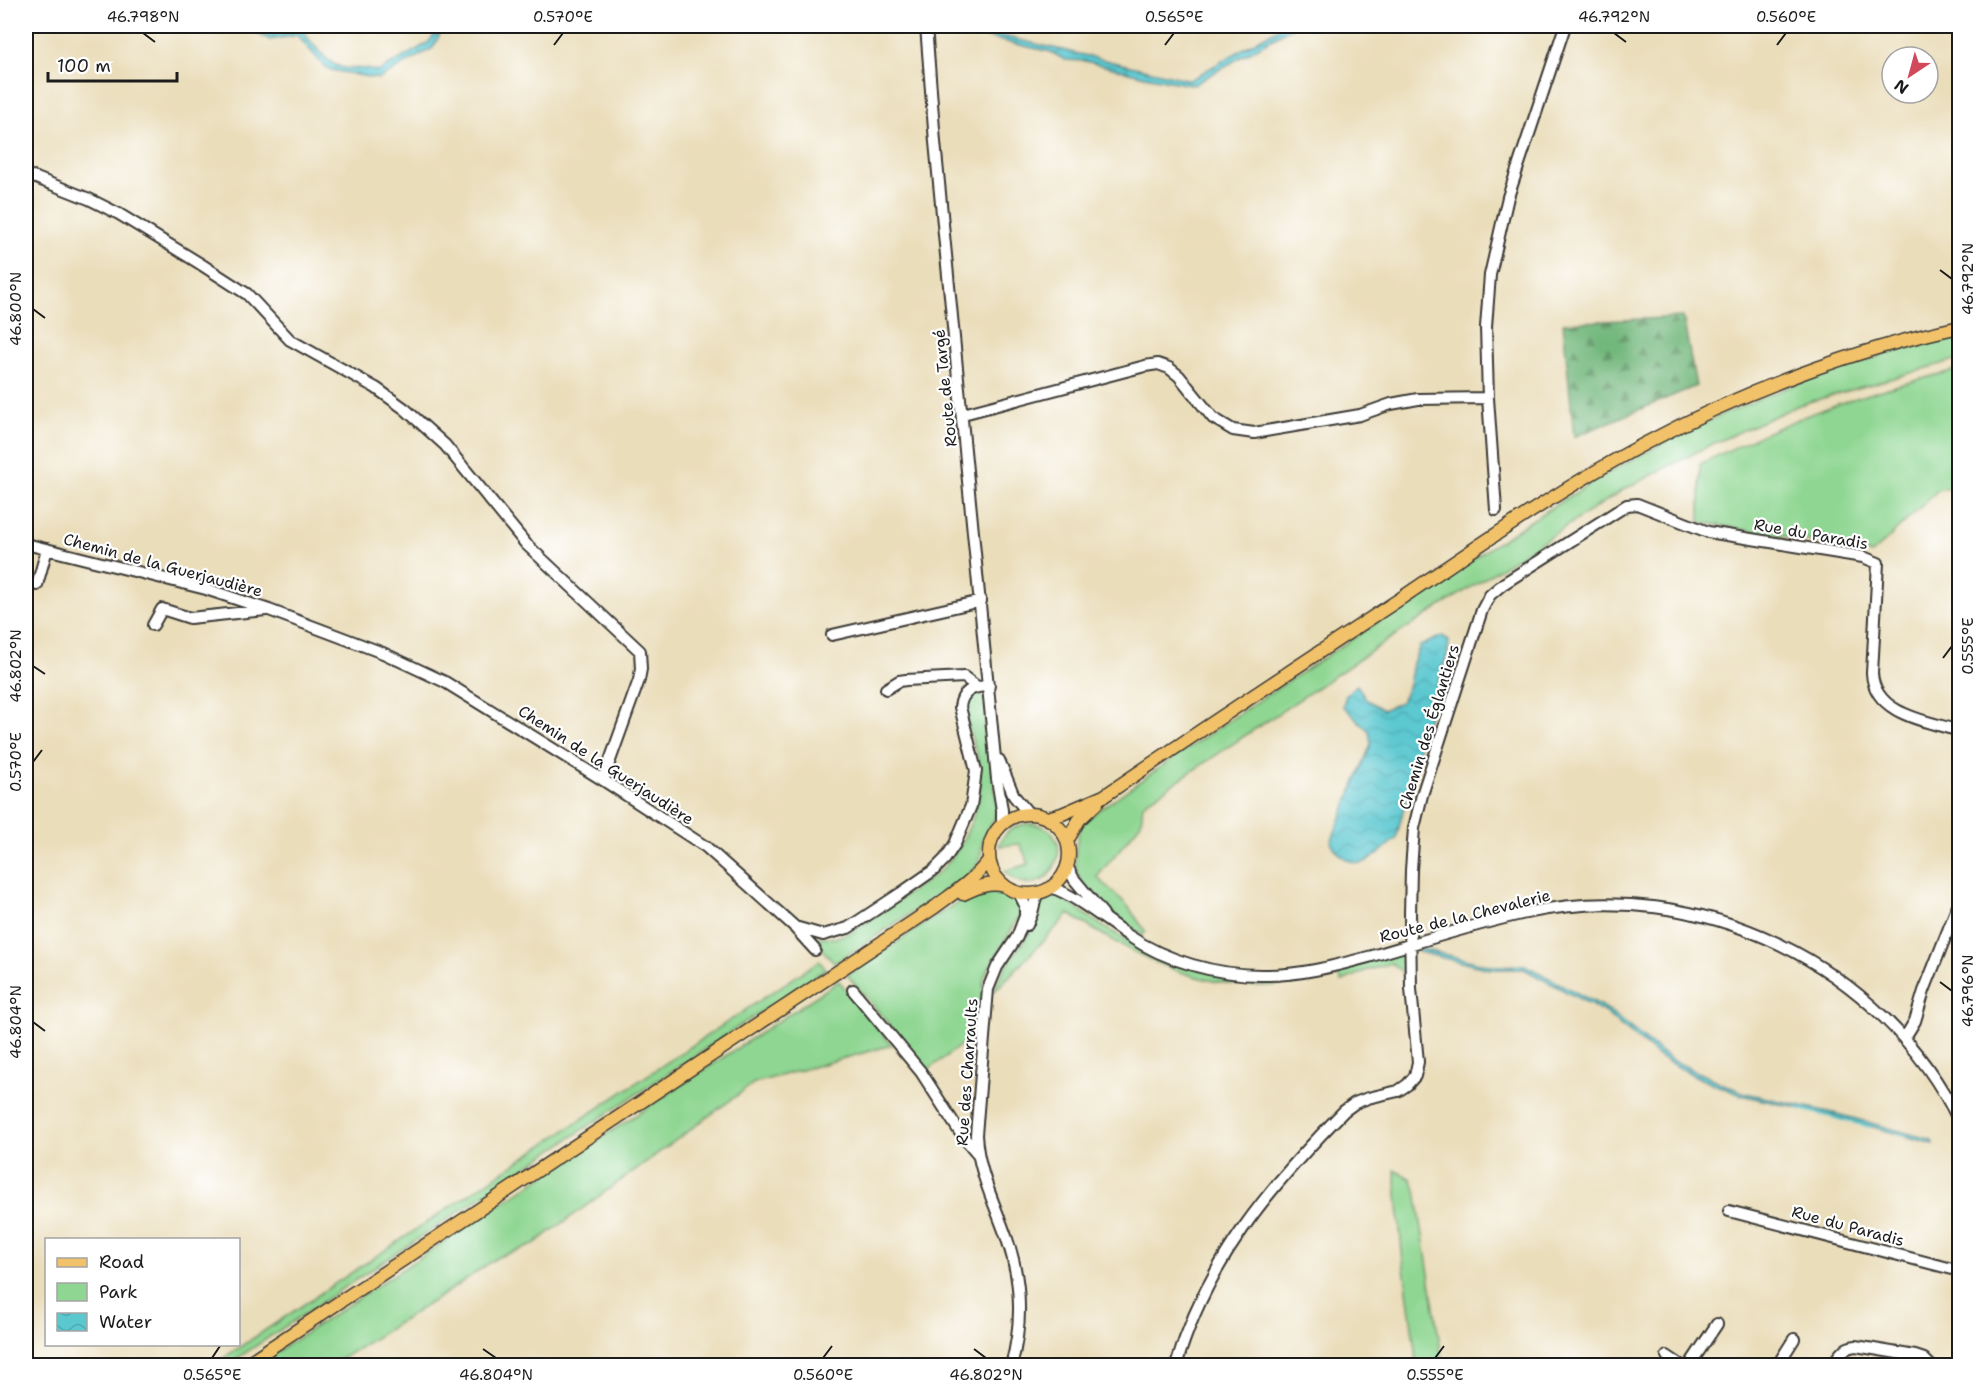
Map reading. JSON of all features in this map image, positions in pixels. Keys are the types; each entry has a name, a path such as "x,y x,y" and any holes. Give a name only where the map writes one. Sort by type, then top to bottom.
{"main road":[{"path":"1067,841 1079,820 1104,796 1520,519 1646,443 1713,411 1790,379 1864,353 1959,327"},
{"path":"1005,886 992,870 989,860 989,847 994,834 1002,824 1010,819 1029,814 1047,818 1062,814 1104,796"},
{"path":"935,907 986,884 994,883 1019,892 1037,893 1051,887 1061,878 1067,866 1069,854 1067,841 1062,832 1047,818"},
{"path":"243,1365 935,907 968,884 989,860"}],"street":[{"name":"Route de Targé","path":"926,26 935,142 1002,824"},
{"path":"1496,510 1488,398 1486,327 1490,275 1508,197 1565,26"},
{"path":"26,174 89,199 119,214 224,278 246,294 290,340 376,388 405,408 445,445 526,544 640,651 642,659 639,680 603,780"},
{"path":"963,414 1158,364 1169,368 1179,376 1213,418 1233,430 1254,433 1360,415 1390,404 1418,399 1488,398"},
{"name":"Rue du Paradis","path":"1627,505 1636,504 1708,532 1863,557 1878,563 1872,673 1875,690 1880,698 1896,710 1959,731"},
{"name":"Chemin des Églantiers","path":"1176,1365 1188,1330 1226,1252 1266,1196 1344,1111 1355,1103 1398,1091 1415,1076 1418,1062 1411,989 1411,870 1414,828 1422,795 1482,610 1490,595 1503,584 1627,505"},
{"name":"Chemin de la Guerjaudière","path":"26,543 206,589 383,653 446,682 706,847 795,927 823,935 848,928 934,870 956,844 971,806 976,771 960,707 961,699 976,686"},
{"path":"37,585 47,549"},
{"path":"832,635 981,601"},
{"path":"153,625 162,609 190,618 269,610"},
{"path":"886,689 899,681 964,677 976,686 989,686"},
{"name":"Route de Targé","path":"995,748 1014,796 1029,814"},
{"name":"Route de la Chevalerie","path":"1067,866 1074,879 1114,925"},
{"name":"Route de la Chevalerie","path":"1051,887 1065,892 1149,948 1204,967 1242,974 1278,975 1316,970 1525,913 1567,906 1614,904 1682,911 1746,929 1801,955 1852,989 1904,1039"},
{"name":"Rue des Charraults","path":"1011,1365 1020,1316 1018,1284 1008,1241 982,1174 977,1153 977,1115 988,989 997,966 1017,937 1025,916 1025,905 1019,892"},
{"path":"1017,937 1032,913 1037,893"},
{"path":"1959,900 1915,1021 1904,1039 1944,1094 1959,1123"},
{"path":"795,927 815,950"},
{"path":"853,990 921,1071 961,1134 977,1153"},
{"name":"Rue du Paradis","path":"1729,1211 1959,1271"},
{"path":"1689,1365 1717,1324"},
{"path":"1777,1365 1794,1339"},
{"path":"1832,1365 1848,1347 1856,1346 1915,1356 1931,1365"},
{"path":"1667,1356 1682,1365"}],"green space":[{"path":"1683,317 1696,386 1574,437 1563,323"},
{"path":"1959,335 1959,359 1799,405 1708,446 1623,490 1388,640 1143,804 1141,823 1097,877 1127,905 1146,932 1143,935 1106,907 1081,880 1076,867 1077,838 1081,827 1093,815 1255,703 1575,493 1675,437 1754,401 1876,357"},
{"path":"1959,369 1959,488 1939,489 1872,554 1700,522 1700,464 1770,431 1831,406"},
{"path":"972,693 980,693 985,700 997,809 983,840 980,859 975,869 835,963 809,936 835,938 852,932 938,873 961,844 977,806 980,782 979,762 966,716 968,700"},
{"path":"1024,824 1044,827 1055,837 1058,850 1056,864 1048,876 1036,883 1021,882 1004,871 1029,864 1020,844 999,846 1008,832"},
{"path":"988,889 1005,893 1015,900 1020,909 1020,915 984,977 978,1042 973,1036 928,1070 847,975 947,909"},
{"path":"1047,896 1065,900 1107,929 1160,958 1231,978 1271,981 1313,976 1403,953 1407,958 1407,976 1391,963 1341,982 1340,976 1263,986 1229,984 1166,967 1135,953 1069,914 994,992 1001,974 1028,934"},
{"path":"819,961 826,969 227,1365 213,1365"},
{"path":"839,981 892,1045 754,1083 531,1246 498,1257 332,1365 257,1365"},
{"path":"1395,1170 1411,1179 1416,1190 1443,1365 1417,1365 1402,1253"}],"water":[{"path":"241,26 256,26 269,33 293,26 306,33 319,51 338,66 378,72 428,43 441,26 447,26 433,48 379,79 331,70 324,66 297,35 270,40"},
{"path":"936,26 970,28 969,26 974,26 981,31 1190,80 1282,26 1294,26 1190,85 1085,61 1065,60 1051,52"},
{"path":"1442,636 1449,640 1448,652 1417,755 1396,839 1365,862 1349,861 1336,850 1331,842 1371,744 1369,731 1343,706 1346,695 1357,685 1367,700 1383,710 1401,702 1409,685 1413,663 1420,646"},
{"path":"1418,948 1492,966 1525,965 1605,1008 1670,1059 1723,1084 1745,1093 1842,1115 1932,1140 1933,1144 1841,1118 1741,1095 1701,1079 1661,1058 1604,1012 1524,969 1490,969 1418,952"}],"waterway":[{"path":"1800,1109 1870,1127"}]}
